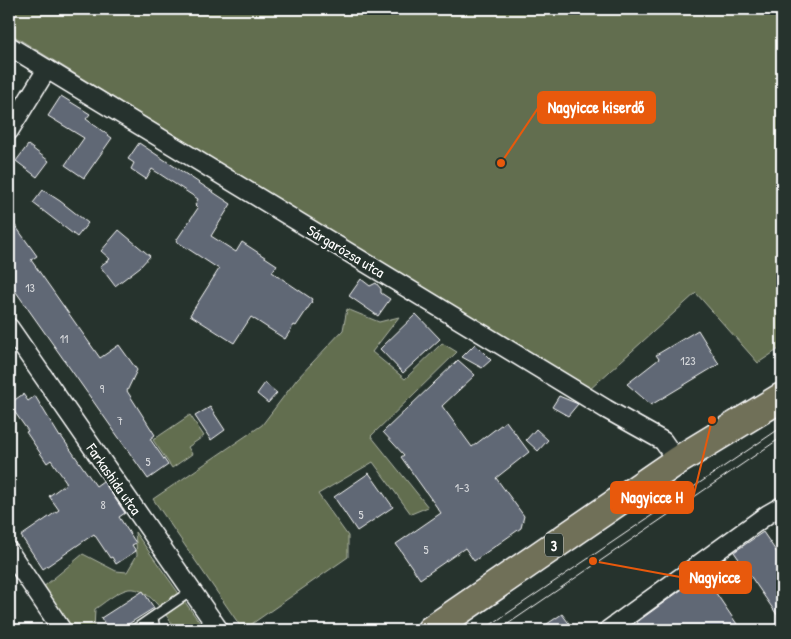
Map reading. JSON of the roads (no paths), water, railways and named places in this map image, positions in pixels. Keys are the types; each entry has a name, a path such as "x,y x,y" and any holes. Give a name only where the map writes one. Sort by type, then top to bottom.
{"main road":[{"name":"3","path":"431,630 678,461 782,396"}],"street":[{"name":"Sárgarózsa utca","path":"9,46 598,404 663,441 678,461"},
{"path":"9,132 47,69"},
{"name":"Farkashida utca","path":"9,327 219,630"},
{"path":"608,630 768,514 782,506"},
{"path":"9,551 62,630"}],"lane":[{"path":"134,630 191,591"},
{"path":"153,618 155,630"}],"tram line":[{"path":"483,630 782,427"},
{"path":"499,630 782,437"}],"place":[{"name":"Nagyicce kiserdő","path":"501,163"},
{"name":"Nagyicce H","path":"712,420"},
{"name":"Nagyicce","path":"593,561"}]}
